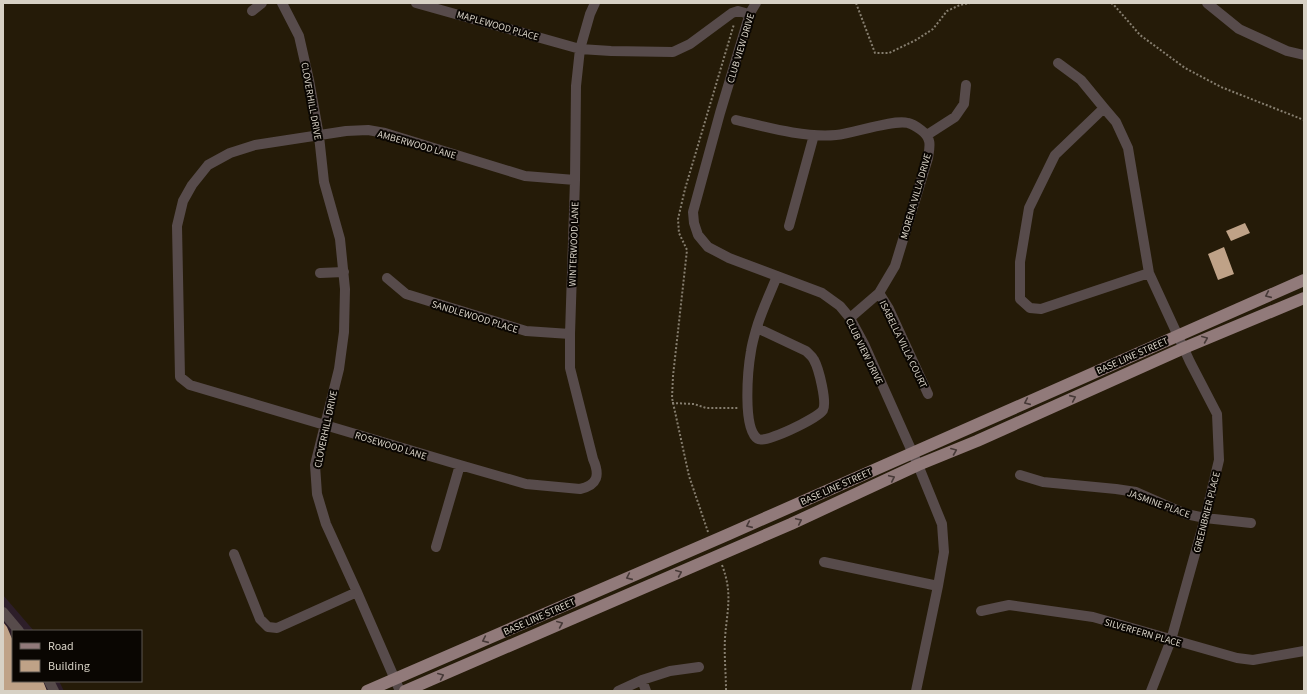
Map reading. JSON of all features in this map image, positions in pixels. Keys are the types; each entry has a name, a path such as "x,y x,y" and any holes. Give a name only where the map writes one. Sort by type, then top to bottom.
{"main road":[{"name":"BASE LINE STREET","path":"368,691 729,534 1304,280"},
{"name":"BASE LINE STREET","path":"405,691 791,524 918,465 977,441 1184,348 1304,298"}],"street":[{"path":"252,11 262,3"},
{"name":"CLOVERHILL DRIVE","path":"282,3 299,36 309,80 324,182 340,239 344,272 344,332 339,369 315,465 317,494 326,524 400,691"},
{"name":"MAPLEWOOD PLACE","path":"416,3 580,49 611,51 673,52 690,44 732,13 738,11"},
{"name":"WINTERWOOD LANE","path":"594,482 597,476 597,468 593,459 570,368 570,334 575,180 576,86 580,49 590,14 595,3"},
{"name":"CLUB VIEW DRIVE","path":"756,3 750,14 720,113 693,212 694,223 698,235 708,247 729,258 822,293 840,306 850,318 864,344 918,465 942,524 944,552 916,691"},
{"path":"1207,3 1239,29 1287,51 1304,55"},
{"path":"738,11 750,14"},
{"name":"GREENBRIER PLACE","path":"1058,63 1081,80 1116,122 1128,148 1149,273 1217,414 1219,460 1205,518 1171,640 1151,691"},
{"path":"736,120 768,128 814,135 836,135 895,123 908,122 928,135 955,117 964,104 966,85"},
{"path":"1104,108 1055,155 1029,208 1020,262 1020,299 1030,308 1041,309 1149,273"},
{"name":"AMBERWOOD LANE","path":"190,385 180,377 177,226 183,201 192,185 208,165 230,153 255,145 346,131 368,130 385,133 525,176 575,180"},
{"path":"789,226 814,135"},
{"name":"MORENA VILLA DRIVE","path":"850,318 879,293 895,266 928,158 930,146 928,135"},
{"path":"320,273 344,272"},
{"path":"757,328 806,351 812,356 825,398 823,410 819,415 773,437 761,441 754,436 747,408 751,351 757,328 777,276"},
{"name":"SANDLEWOOD PLACE","path":"387,278 406,294 526,331 570,334"},
{"name":"ISABELLA VILLA COURT","path":"879,293 889,309 928,394"},
{"name":"ROSEWOOD LANE","path":"190,385 526,484 580,489 588,488 594,482"},
{"path":"436,547 460,465"},
{"name":"JASMINE PLACE","path":"1020,475 1043,482 1116,488 1136,492 1186,514 1205,518 1251,523"},
{"path":"234,554 260,619 268,628 277,628 357,592"},
{"path":"824,562 938,586"},
{"name":"SILVERFERN PLACE","path":"981,611 1009,605 1093,617 1237,658 1253,660 1304,651"},
{"path":"3,612 18,630"},
{"path":"618,691 642,680 670,671 699,667"},
{"path":"642,680 646,691"},
{"path":"50,682 54,691"}],"path":[{"path":"856,3 875,53 888,54 916,40 933,29 947,11 960,5 970,3"},
{"path":"1111,3 1140,35 1185,68 1221,87 1304,120"},
{"path":"710,537 689,476 672,403 673,376 687,250 679,233 678,219 685,189 738,11"},
{"path":"672,403 694,404 706,408 747,408"},
{"path":"721,562 729,589 725,640 726,691"}],"shaded area":[{"path":"3,595 33,630 12,630 12,682 60,682 64,691 3,691"}],"building":[{"path":"1245,223 1250,233 1231,241 1226,231"},
{"path":"1224,247 1234,274 1218,280 1208,254"},
{"path":"3,622 12,639 12,682 43,682 47,691 3,691"}]}
